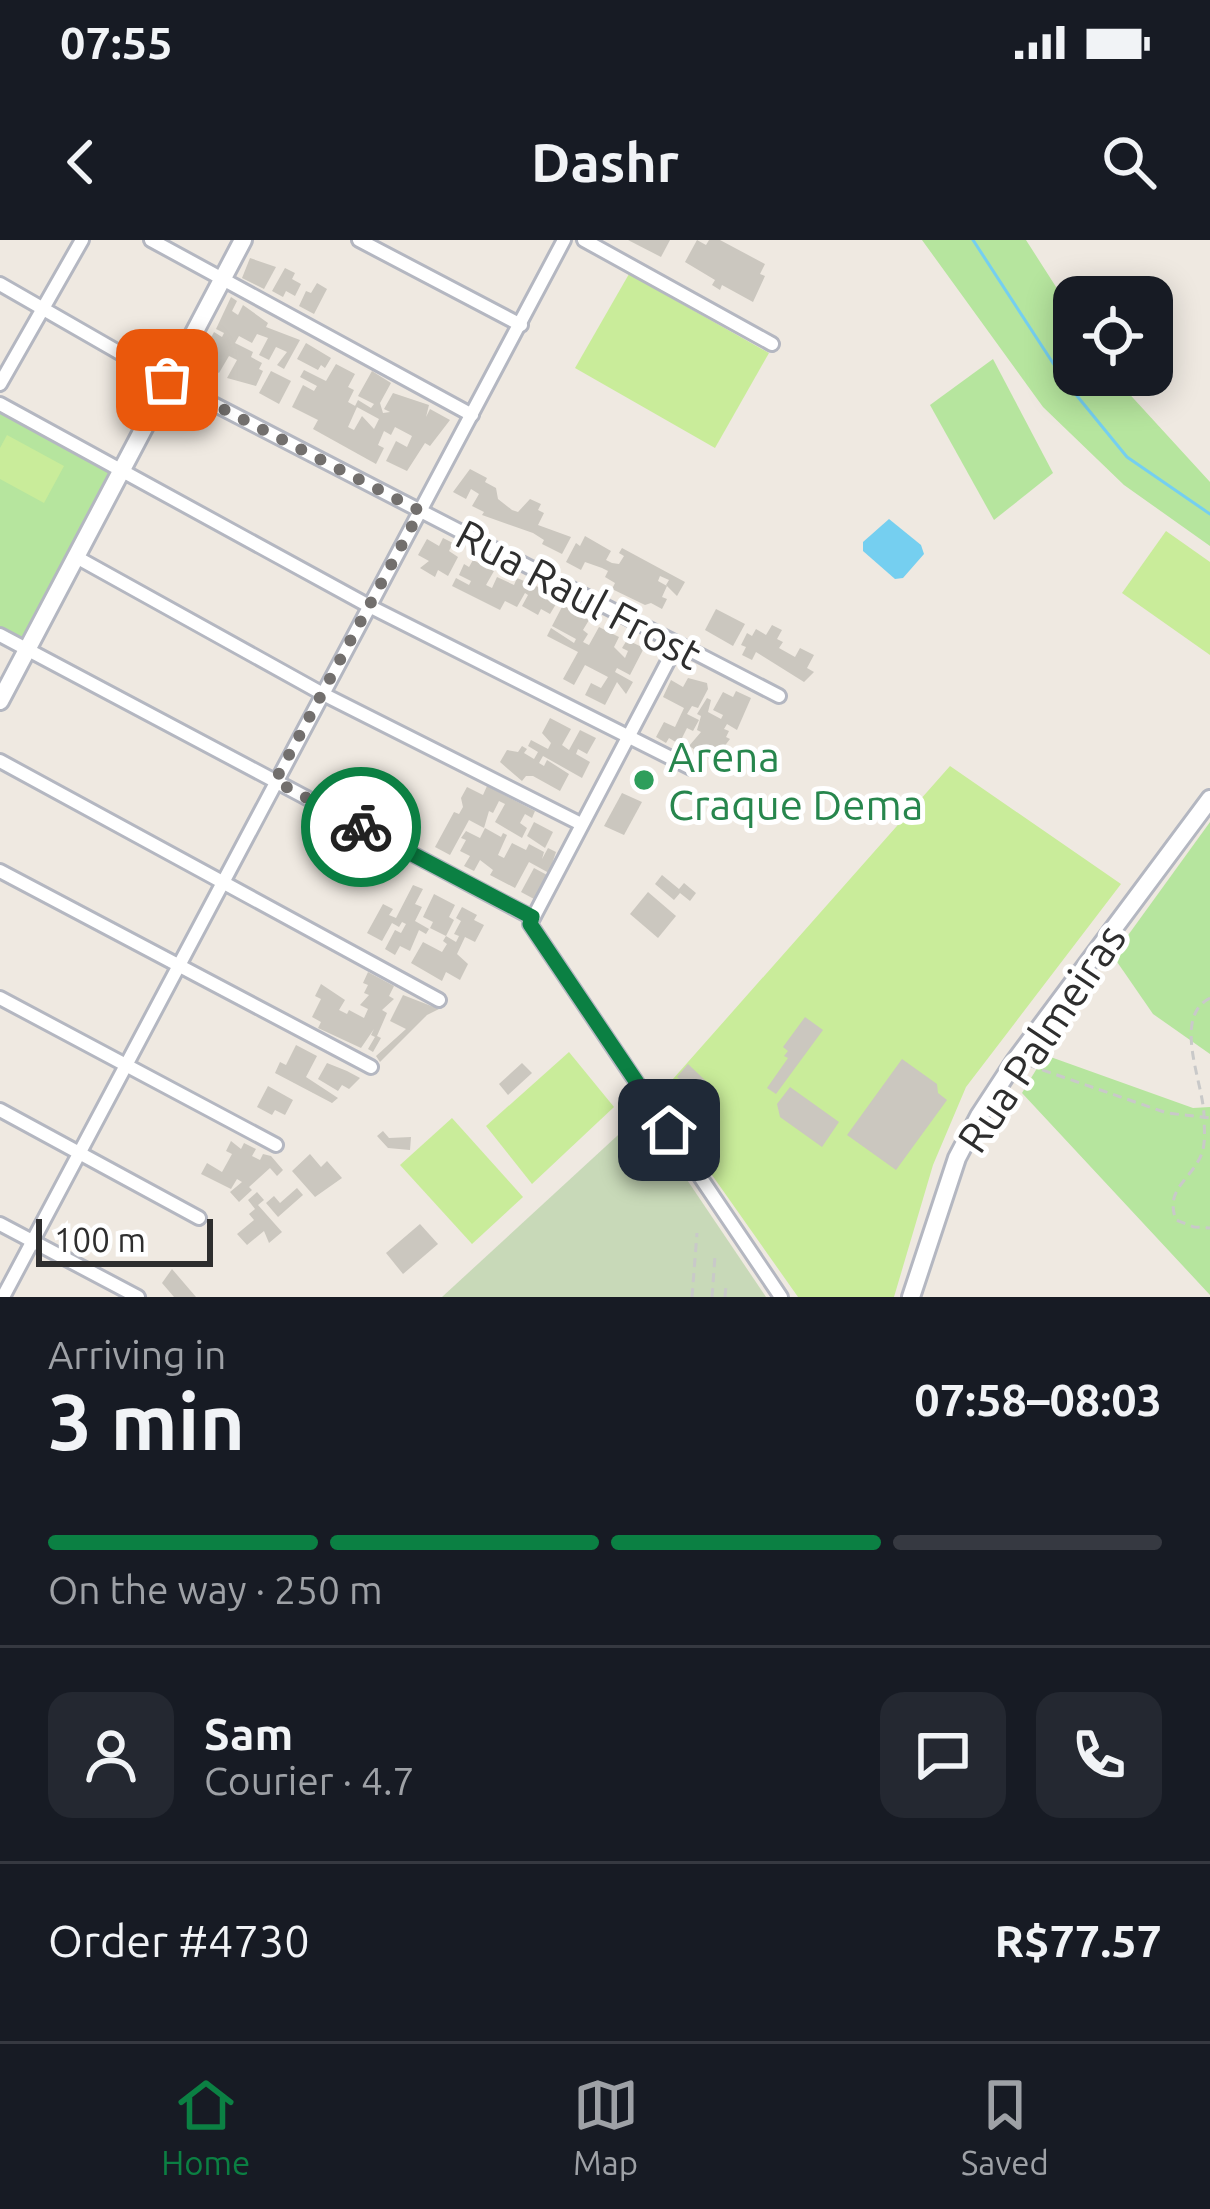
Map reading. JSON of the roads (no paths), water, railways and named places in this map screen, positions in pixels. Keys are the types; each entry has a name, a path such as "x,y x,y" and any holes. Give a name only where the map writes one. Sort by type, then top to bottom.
{"street":[{"path":"0,384 82,240"},
{"path":"152,240 472,415"},
{"path":"0,701 244,240"},
{"path":"359,240 521,325"},
{"path":"3,1297 564,240"},
{"path":"584,240 772,344"},
{"name":"Rua Raul Frost","path":"0,284 167,380 779,696"},
{"path":"0,404 369,606 691,768"},
{"path":"78,558 323,694 580,824"},
{"path":"0,635 532,917"},
{"path":"676,646 530,924 781,1297"},
{"path":"0,761 439,1000"},
{"name":"Rua Palmeiras","path":"910,1297 957,1158 1020,1062 1210,800"},
{"path":"0,871 371,1067"},
{"path":"0,998 276,1145"},
{"path":"0,1110 199,1218"},
{"path":"0,1224 138,1297"}],"water":[{"path":"889,519 921,545 924,554 903,578 895,579 863,551 863,542"}],"waterway":[{"path":"973,240 1064,380 1127,457 1210,514"}],"place":[{"name":"Arena Craque Dema","path":"644,780"}]}
